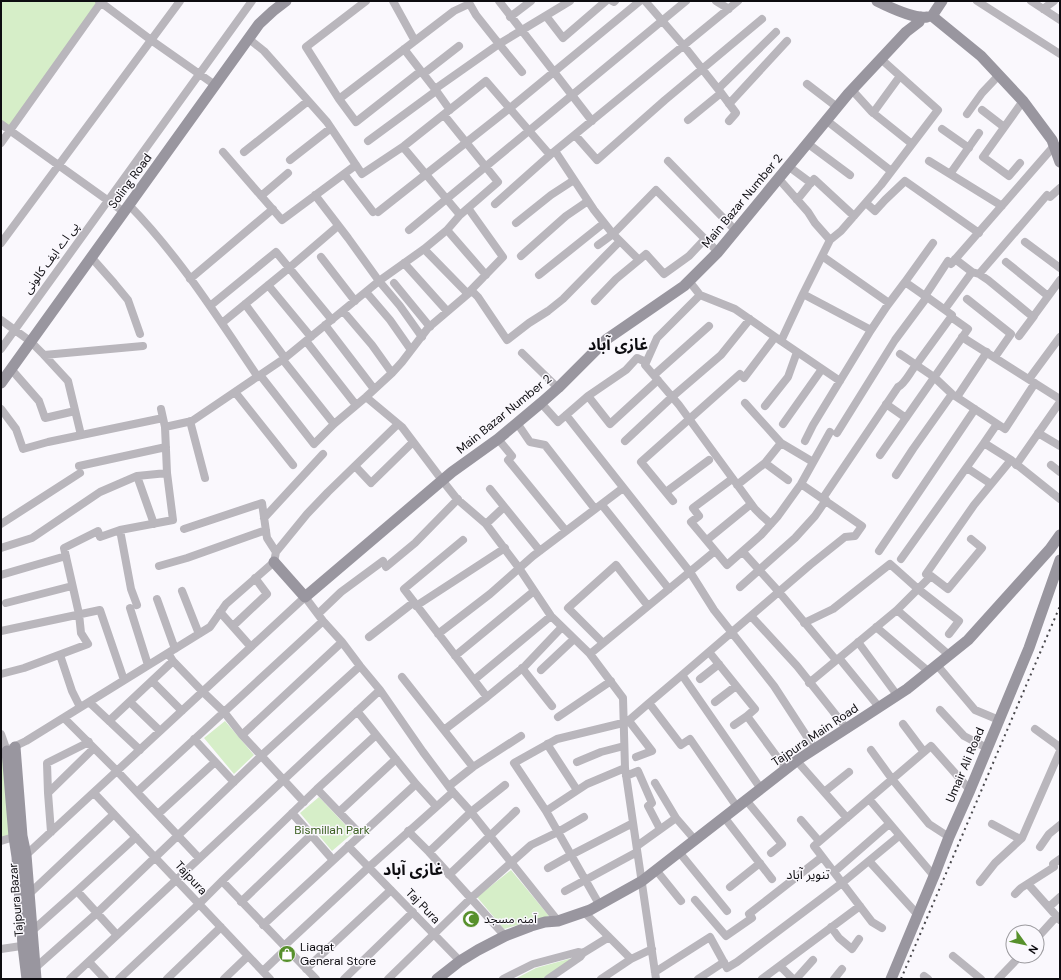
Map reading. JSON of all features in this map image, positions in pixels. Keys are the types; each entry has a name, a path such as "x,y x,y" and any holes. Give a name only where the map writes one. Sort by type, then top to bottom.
{"street":[{"path":"1,243 180,1"},
{"name":"پی اے ایف کالونی","path":"1,348 252,1"},
{"name":"Soling Road","path":"1,383 259,24 286,1"},
{"path":"366,1 306,47 339,99 356,122 459,46"},
{"path":"394,1 415,41"},
{"path":"499,1 592,121"},
{"path":"510,17 531,1"},
{"path":"368,141 499,44 570,1"},
{"path":"546,16 563,38 606,1"},
{"path":"344,174 376,212 426,175 510,108 640,1"},
{"path":"645,1 684,46 736,113 729,121"},
{"path":"409,230 686,1"},
{"path":"716,1 729,8"},
{"path":"495,204 575,134 738,1"},
{"path":"877,1 900,11 926,16 981,56 1023,101 1057,146 1060,162"},
{"name":"Main Bazar Number 2","path":"305,597 442,480 498,439 542,403 607,339 684,286 718,252 852,90 906,32 942,1"},
{"path":"977,1 1059,52"},
{"path":"1031,1 1060,20"},
{"path":"1043,9 1054,1"},
{"path":"1,143 101,2 151,40 215,85"},
{"path":"339,99 454,11 469,2 476,15 522,72"},
{"path":"575,134 598,160 665,100 762,19"},
{"path":"688,120 720,91 776,32"},
{"path":"249,39 264,51 326,122 362,174 403,147 486,81 574,180 613,234 639,260"},
{"path":"729,104 787,41"},
{"path":"165,428 190,421 284,359 379,281 447,230 460,215 498,182 466,143 447,112 436,90 404,49"},
{"path":"673,501 641,462 689,419 742,376 778,339 803,294 830,240 842,231 866,203 938,110 881,59"},
{"path":"967,114 982,92 998,75"},
{"path":"873,113 900,76"},
{"path":"807,84 837,107"},
{"path":"852,90 873,113 912,144"},
{"path":"244,152 308,101"},
{"path":"1020,163 1009,176 983,156 1023,101"},
{"path":"982,110 1004,127"},
{"path":"826,120 892,171"},
{"path":"1,124 108,201 127,208 147,223 210,306 259,376 314,444 334,424 392,373 430,327 470,292 503,257 468,208"},
{"path":"290,160 331,128"},
{"path":"942,129 969,148"},
{"path":"950,174 979,133"},
{"path":"807,143 850,174"},
{"path":"781,443 765,463 692,508 699,516 691,522 727,565 761,535 801,484 813,462 895,340 926,297 948,261 951,264 955,260 1057,146"},
{"path":"403,147 460,215"},
{"path":"223,152 282,220 356,165"},
{"path":"668,161 735,230"},
{"path":"929,161 1002,206"},
{"path":"788,166 811,183"},
{"path":"261,196 288,173"},
{"path":"778,178 830,240"},
{"path":"797,200 814,179 854,216"},
{"path":"516,223 551,195 574,180"},
{"path":"866,203 875,211 905,181 979,233"},
{"path":"945,309 975,273 1047,195 1050,197 1060,188"},
{"path":"598,245 613,234 656,190 718,252"},
{"path":"315,195 422,337"},
{"path":"521,256 566,216 588,201"},
{"path":"190,279 273,209"},
{"path":"540,275 604,223"},
{"path":"222,323 338,226"},
{"path":"447,230 486,275"},
{"path":"595,301 616,278 646,254 664,274 689,256 705,238"},
{"path":"424,248 478,298 507,340 563,299 620,241"},
{"path":"1025,242 1060,268"},
{"path":"804,441 871,330 933,243"},
{"path":"210,306 276,252 329,322 374,389"},
{"path":"822,256 889,304"},
{"path":"91,257 128,300 140,334"},
{"path":"321,257 355,301"},
{"path":"955,260 988,280 1033,317 1034,316"},
{"path":"1006,262 1048,296"},
{"path":"404,263 447,311"},
{"path":"1020,336 1060,280"},
{"path":"689,281 700,294 735,309 840,381"},
{"path":"880,456 968,329 951,317 952,315 945,309 905,282"},
{"path":"394,283 430,327"},
{"path":"268,285 356,405"},
{"path":"366,292 390,320 411,350"},
{"path":"700,294 657,338 645,365 689,419 751,504 771,524"},
{"path":"803,294 871,330"},
{"path":"967,299 1011,334 994,357"},
{"path":"245,304 284,359 334,424"},
{"path":"343,310 372,345 392,373"},
{"path":"740,587 795,538 815,516 824,499 886,404 898,387 902,385 951,317"},
{"path":"625,441 672,397 721,355 750,319"},
{"path":"1,320 30,341 68,381 81,435"},
{"path":"588,396 610,424 709,326"},
{"path":"962,337 1060,400 1038,433 1013,462 991,484 974,505 926,574 948,589 982,548 971,539"},
{"path":"900,354 934,377 955,395 1005,429 1032,381 1060,337"},
{"path":"44,355 143,346"},
{"path":"765,406 788,377 797,352"},
{"path":"896,475 913,449 987,352"},
{"path":"522,353 558,388"},
{"path":"542,403 558,422 588,396 626,370 637,358 646,362"},
{"path":"10,369 39,401 45,418 75,411"},
{"path":"783,424 822,369"},
{"path":"235,392 293,464"},
{"path":"366,397 402,427 458,499 486,524 505,548 551,616 590,654 623,698 626,722 624,746 625,772 656,977 710,937 727,968 842,883 900,836"},
{"path":"745,403 781,443 813,462"},
{"path":"886,404 906,418"},
{"path":"1,409 16,429 24,449 48,442 163,418"},
{"path":"1,674 24,668 88,644 81,633 79,614 64,548 98,531 100,537 120,530 173,520 167,473 165,428 161,409"},
{"path":"878,551 975,409"},
{"path":"566,415 690,572 714,610 774,686 815,749"},
{"path":"190,421 205,478"},
{"path":"517,423 530,442 545,445 669,589"},
{"path":"1,734 8,750 64,718 210,627 226,604 255,578 275,557 307,514 398,424"},
{"path":"901,559 997,424"},
{"path":"1038,433 1060,446"},
{"path":"498,439 512,456 508,460 566,531"},
{"path":"355,466 371,483 413,442"},
{"path":"984,443 1013,462 1060,499"},
{"path":"1,524 79,470 166,447"},
{"path":"264,518 323,454"},
{"path":"666,492 709,460"},
{"path":"765,463 788,480"},
{"path":"1051,465 1060,472"},
{"path":"967,468 991,484"},
{"path":"1,548 32,538 100,492 137,476 167,473"},
{"path":"137,476 154,524"},
{"path":"600,904 546,811 514,763 557,739 626,722 845,537 855,536 862,526 801,484"},
{"path":"438,634 490,594 540,551 623,488"},
{"path":"490,489 540,551"},
{"path":"318,614 341,592 415,543 458,499"},
{"path":"184,528 262,503 267,538 275,557 323,621 342,642 380,690 451,789 558,921"},
{"path":"707,540 751,504"},
{"path":"486,524 504,507"},
{"path":"120,530 133,607 148,665"},
{"path":"159,566 187,558 266,530"},
{"name":"Tajpura Main Road","path":"448,979 481,956 510,942 546,929 558,921 584,912 642,881 786,769 879,708 968,640 1050,549 1060,535"},
{"path":"463,540 404,589 487,697"},
{"path":"369,637 415,604 505,548"},
{"path":"1050,549 1060,557"},
{"path":"590,654 715,551"},
{"path":"743,552 779,592 804,623 838,659 879,708"},
{"path":"1,576 66,556"},
{"name":"Umair Ali Road","path":"891,979 949,836 970,790 1029,648 1060,560"},
{"path":"804,623 833,609 890,564 918,589 959,621 949,634"},
{"path":"603,644 568,608 616,565 648,606"},
{"path":"810,683 897,610 931,576"},
{"path":"233,626 267,594 255,578"},
{"path":"6,603 72,586"},
{"path":"182,591 199,634"},
{"path":"455,656 534,591"},
{"path":"26,855 305,597"},
{"path":"157,599 175,649"},
{"path":"1,630 100,610 124,680"},
{"path":"897,610 949,655"},
{"path":"220,612 251,647"},
{"path":"474,680 551,616"},
{"path":"751,616 797,666 847,729"},
{"path":"137,792 323,621"},
{"path":"444,730 522,668 562,627"},
{"path":"876,627 932,668 976,710 999,720"},
{"path":"541,670 574,639"},
{"path":"242,735 342,642"},
{"path":"858,642 897,695"},
{"path":"709,652 755,709 734,725"},
{"path":"168,653 173,661 224,712 242,735 304,802"},
{"path":"60,655 72,691 80,707"},
{"path":"109,721 173,661"},
{"path":"700,679 719,664"},
{"path":"35,968 97,913 261,756 360,666"},
{"path":"522,668 552,706"},
{"path":"682,675 761,789"},
{"path":"402,677 473,768"},
{"path":"152,681 182,711"},
{"path":"558,717 611,681"},
{"path":"715,702 736,686"},
{"path":"70,979 380,690"},
{"path":"89,702 140,750"},
{"path":"130,702 160,731"},
{"path":"649,703 681,745 690,739 742,803 782,844 771,853"},
{"path":"940,710 964,736 987,748"},
{"path":"357,711 416,784 436,806"},
{"path":"747,716 786,769"},
{"path":"64,718 200,858"},
{"path":"626,722 652,751 636,757"},
{"path":"903,724 924,752"},
{"path":"980,882 995,863 1020,839 1060,750 1057,745 1035,729"},
{"path":"119,979 199,904 317,789 376,735"},
{"path":"263,971 369,867 436,806 473,768 521,736"},
{"path":"194,739 234,782"},
{"path":"547,744 577,790"},
{"path":"48,793 91,745"},
{"path":"51,832 47,763 91,745"},
{"path":"577,762 601,752 624,746"},
{"path":"882,928 872,922 814,846 931,746 970,790"},
{"name":"Tajpura Bazar","path":"8,750 18,837 17,857 28,945 35,968 36,979"},
{"path":"872,750 892,779 929,824 949,836"},
{"path":"339,812 396,759"},
{"path":"797,761 847,818"},
{"path":"158,814 215,762"},
{"path":"546,811 587,784 625,772 638,771 652,803 648,806 660,829"},
{"path":"824,792 849,772"},
{"path":"655,783 676,818 695,840"},
{"path":"263,925 416,784"},
{"path":"429,852 471,812 505,784"},
{"path":"317,789 361,835"},
{"name":"Tajpura","path":"94,793 270,979"},
{"path":"869,799 934,876"},
{"path":"449,875 516,811"},
{"path":"29,894 114,814"},
{"path":"292,814 333,860"},
{"path":"388,979 470,899 531,845 584,817"},
{"path":"724,817 772,878"},
{"path":"565,891 637,849 660,829 676,818"},
{"path":"801,820 819,842"},
{"path":"548,868 633,823"},
{"path":"834,872 889,824"},
{"path":"992,824 1020,839"},
{"path":"1040,847 1049,834 1060,825"},
{"path":"408,831 505,936"},
{"path":"241,902 311,835"},
{"path":"1,841 18,837"},
{"name":"Tajpura Bazar","path":"18,837 26,855 32,931 28,945 26,979"},
{"path":"32,931 136,837"},
{"name":"Taj Pura","path":"348,846 460,961"},
{"path":"679,852 727,911"},
{"path":"695,900 726,936 752,918 749,914 822,857"},
{"path":"1015,894 1021,888 1054,866 1053,864 1060,859"},
{"path":"869,861 918,915"},
{"path":"730,887 760,863"},
{"path":"656,870 681,901"},
{"path":"222,881 316,979"},
{"path":"1028,884 1058,918 1045,930"},
{"path":"306,969 391,890"},
{"path":"77,891 117,935"},
{"path":"1049,907 1060,897"},
{"path":"762,979 860,906"},
{"path":"344,979 413,912"},
{"path":"584,912 631,959"},
{"name":"Tajpura Main Road","path":"437,979 460,961 505,936 545,922 558,921"},
{"path":"167,979 221,927"},
{"path":"831,927 839,938 852,949 859,940"},
{"path":"548,979 580,957 583,953 609,937"},
{"path":"1,949 28,945"},
{"path":"602,979 631,959 652,949"},
{"path":"503,979 533,964 578,952 583,953"},
{"path":"224,979 248,956"},
{"path":"953,956 981,979"},
{"path":"796,979 813,960"},
{"path":"89,962 105,979"},
{"path":"698,979 724,962"},
{"path":"998,979 1012,964"},
{"path":"780,966 793,979"},
{"path":"834,979 842,969"}],"green space":[{"path":"1,1 99,1 9,130 1,124"},
{"path":"225,721 254,755 234,774 204,738"},
{"path":"7,751 14,837 1,841 1,753"},
{"name":"Bismillah Park","path":"319,797 353,833 332,851 300,813"},
{"path":"511,870 549,916 504,929 477,897"},
{"path":"576,957 542,979 515,979 536,968"}],"railway":[{"path":"901,979 1060,606"}],"place":[{"name":"آمنہ مسجد","path":"471,919"},
{"name":"Liaqat General Store","path":"287,954"}],"district":[{"name":"غازى آباد","path":"618,344"},
{"name":"غازى آباد","path":"413,869"},
{"name":"تنویر آباد","path":"808,874"}]}
